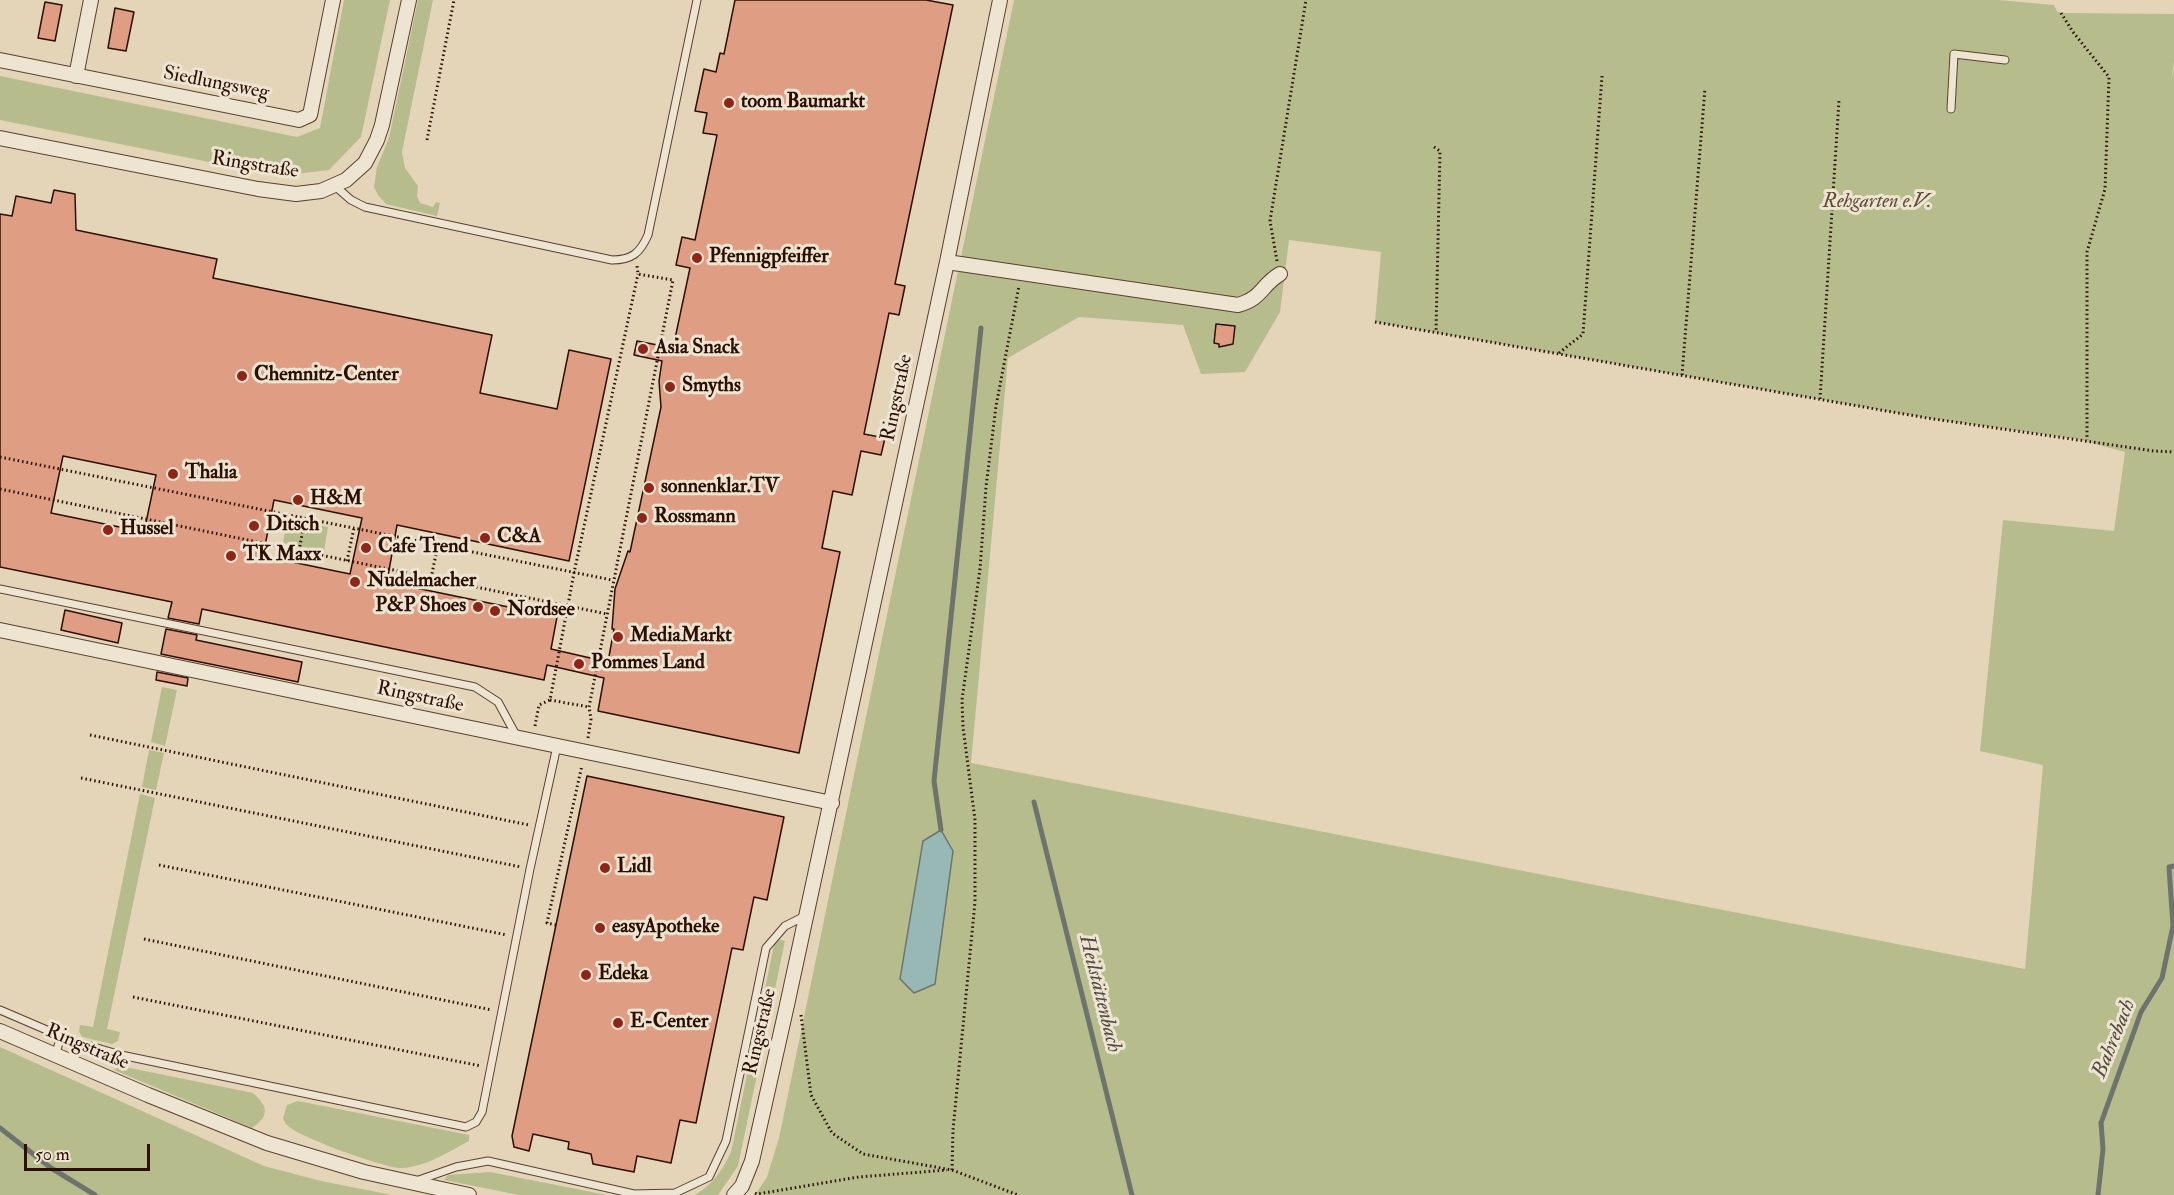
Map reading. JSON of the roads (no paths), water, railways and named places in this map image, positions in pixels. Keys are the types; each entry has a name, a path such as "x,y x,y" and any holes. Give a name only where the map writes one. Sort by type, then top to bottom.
{"street":[{"path":"76,76 91,0"},
{"name":"Siedlungsweg","path":"0,60 299,120 310,115 333,0"},
{"name":"Ringstraße","path":"0,138 296,194 321,191 335,186 357,172 365,163 377,141 409,0"},
{"name":"Ringstraße","path":"738,1191 752,1161 832,803 1000,0"},
{"path":"947,262 1238,305 1249,302 1261,293 1270,280 1280,274"},
{"name":"Ringstraße","path":"0,630 832,803"},
{"name":"Ringstraße","path":"0,1031 267,1143 364,1172 469,1195"}],"lane":[{"path":"335,186 351,200 365,207 612,260 624,260 636,255 643,247 648,235 696,0"},
{"path":"1951,109 1954,54 2005,60"},
{"path":"0,589 475,687 498,702 517,738"},
{"path":"0,1010 61,1036 130,1057 466,1127 476,1122 482,1112 516,937 557,746"},
{"path":"410,1183 456,1167 488,1161 634,1194 675,1193 709,1177 726,1141 766,948 784,926 807,915"},
{"path":"55,1056 61,1036"}],"water":[{"path":"941,830 953,851 935,984 914,993 900,979 923,841"}],"waterway":[{"path":"941,830 934,781 981,328"},
{"name":"Heilstättenbach","path":"1034,802 1132,1195"},
{"name":"Bahrebach","path":"2098,1195 2103,1149 2101,1123 2141,1012 2162,978 2173,926 2169,867 2174,866"},
{"path":"0,1128 51,1168 95,1195"}],"place":[{"name":"toom Baumarkt","path":"729,103"},
{"name":"Pfennigpfeiffer","path":"697,258"},
{"name":"Asia Snack","path":"643,349"},
{"name":"Chemnitz-Center","path":"242,376"},
{"name":"Smyths","path":"670,387"},
{"name":"Thalia","path":"173,474"},
{"name":"sonnenklar.TV","path":"649,488"},
{"name":"H&M","path":"298,500"},
{"name":"Rossmann","path":"642,518"},
{"name":"Ditsch","path":"254,526"},
{"name":"Hussel","path":"108,530"},
{"name":"C&A","path":"485,538"},
{"name":"Cafe Trend","path":"366,548"},
{"name":"TK Maxx","path":"231,556"},
{"name":"Nudelmacher","path":"355,582"},
{"name":"P&P Shoes","path":"478,607"},
{"name":"Nordsee","path":"495,611"},
{"name":"MediaMarkt","path":"618,637"},
{"name":"Pommes Land","path":"579,664"},
{"name":"Lidl","path":"605,868"},
{"name":"easyApotheke","path":"600,928"},
{"name":"Edeka","path":"586,975"},
{"name":"E-Center","path":"618,1023"}],"park label":[{"name":"Rehgarten e.V.","path":"1877,203"}]}
